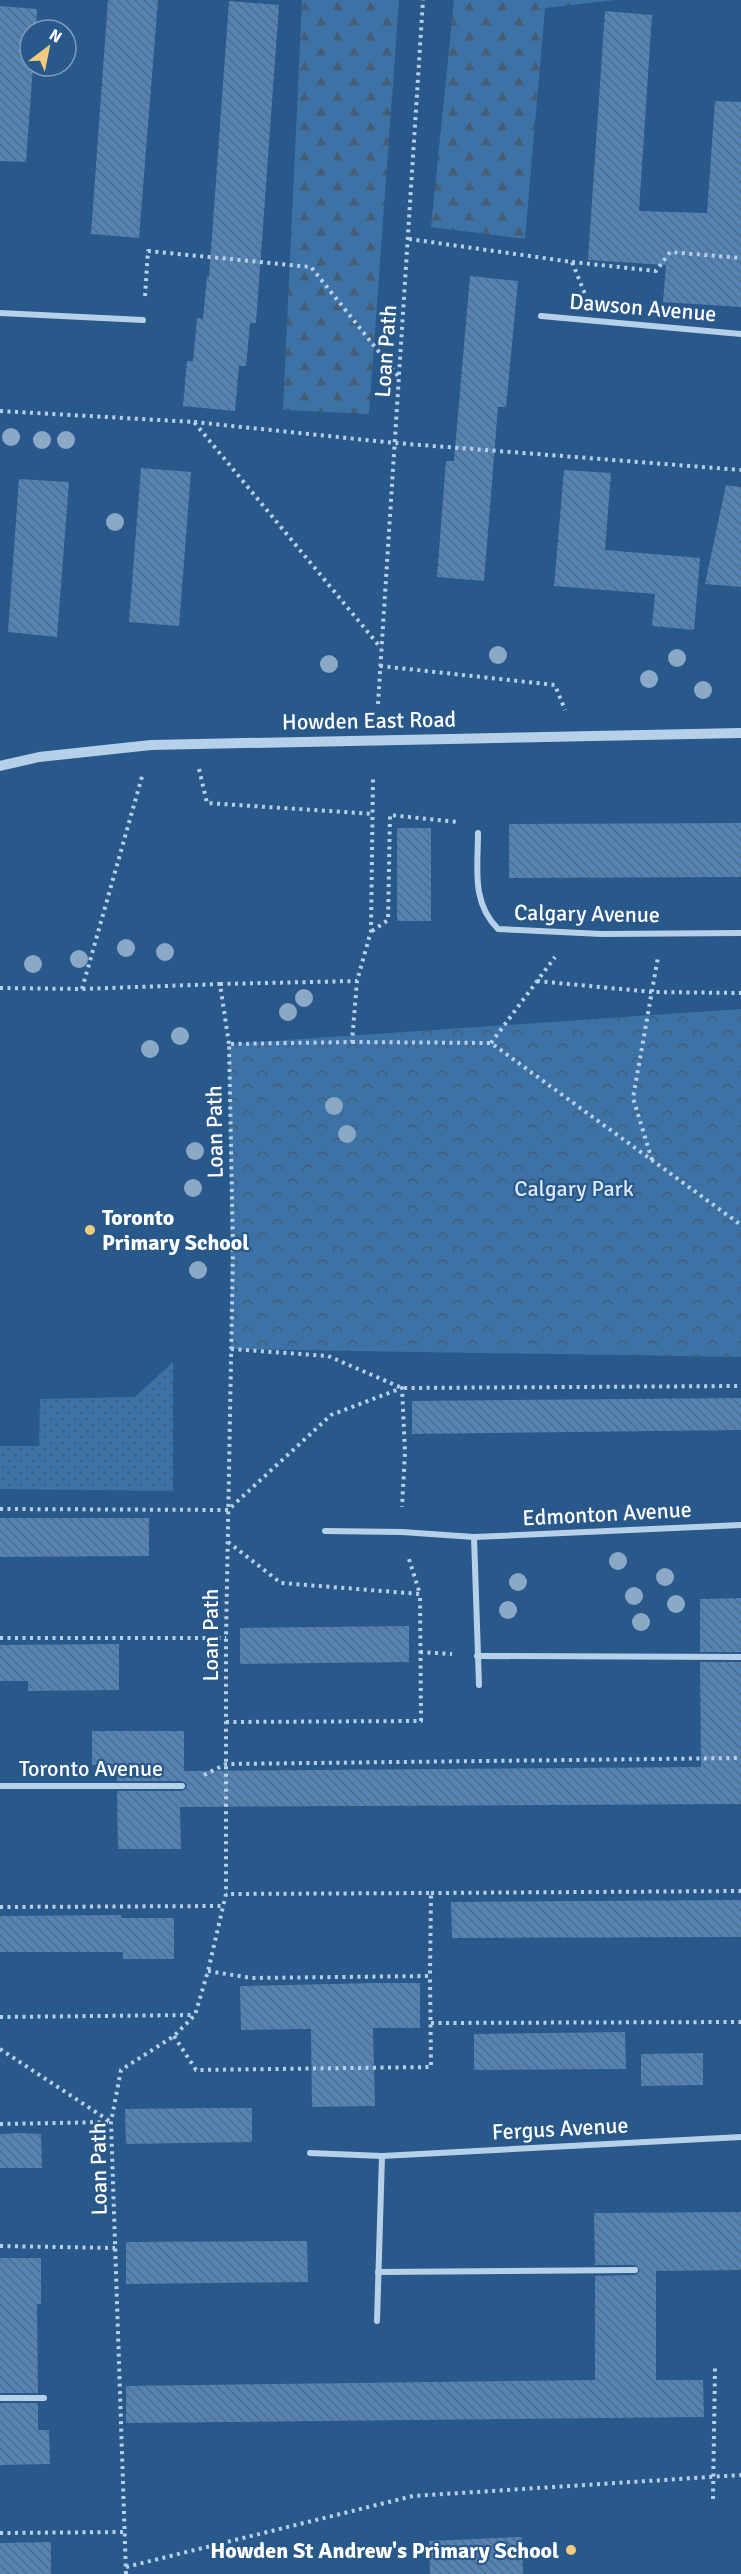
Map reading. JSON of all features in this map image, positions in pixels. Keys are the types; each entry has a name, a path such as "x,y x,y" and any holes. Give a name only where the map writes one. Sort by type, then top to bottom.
{"street":[{"path":"0,313 143,320"},
{"name":"Dawson Avenue","path":"541,316 741,334"},
{"name":"Howden East Road","path":"0,766 39,757 152,745 741,733"},
{"name":"Calgary Avenue","path":"478,833 478,892 486,917 498,928 573,932 741,933"},
{"name":"Edmonton Avenue","path":"325,1531 402,1532 474,1537 741,1525"},
{"path":"474,1537 479,1685"},
{"path":"477,1656 741,1657"},
{"name":"Toronto Avenue","path":"0,1786 182,1786"},
{"name":"Fergus Avenue","path":"310,2153 382,2156 741,2137"},
{"path":"377,2321 382,2156"},
{"path":"378,2272 635,2270"},
{"path":"0,2398 44,2398"}],"path":[{"name":"Loan Path","path":"378,704 423,0"},
{"path":"409,239 656,272 670,252 741,258"},
{"path":"143,320 148,251 311,267 399,377"},
{"path":"572,262 596,321"},
{"path":"0,411 195,422 395,443 741,470"},
{"path":"195,422 381,648"},
{"path":"380,666 555,686"},
{"path":"82,989 152,745"},
{"path":"352,1042 357,981 371,931 373,777"},
{"path":"207,803 373,814"},
{"path":"371,931 388,920 390,815 460,822 478,833"},
{"path":"491,1043 573,932"},
{"path":"652,1161 633,1098 663,933"},
{"path":"0,988 82,989 357,981"},
{"path":"537,981 652,992 741,993"},
{"name":"Loan Path","path":"126,2574 111,2122 121,2070 174,2036 195,2015 226,1894 226,1638 233,1250 229,1044 220,984"},
{"path":"229,1044 491,1043 741,1225"},
{"path":"231,1349 328,1356 402,1389"},
{"path":"0,1509 228,1510 331,1415 402,1389 741,1386"},
{"path":"226,1722 421,1721 420,1594 402,1532 405,1452 402,1389"},
{"path":"228,1542 281,1583 420,1594"},
{"path":"0,1638 226,1638"},
{"path":"420,1652 477,1656"},
{"path":"226,1764 741,1758"},
{"path":"226,1894 741,1891"},
{"path":"174,2036 196,2070 431,2067 431,1893"},
{"path":"0,1907 223,1906"},
{"path":"208,1971 251,1978 430,1976"},
{"path":"0,2018 195,2015"},
{"path":"430,2023 741,2022"},
{"path":"0,2049 111,2122"},
{"path":"0,2124 111,2122"},
{"path":"0,2246 115,2248"},
{"path":"714,2499 715,2368"},
{"path":"126,2567 413,2496 741,2475"},
{"path":"0,2533 125,2532"}],"green space":[{"path":"302,0 399,0 369,414 283,410"},
{"path":"454,0 615,0 545,8 525,239 431,227"},
{"name":"Calgary Park","path":"741,1009 741,1357 231,1349 229,1044"},
{"path":"173,1362 173,1491 0,1489 0,1446 39,1446 40,1399 135,1397"}],"building":[{"path":"108,0 158,0 139,238 91,234"},
{"path":"229,1 279,5 256,323 250,323 246,366 239,366 235,411 183,406 187,361 193,361 197,318 203,319 207,277 209,277"},
{"path":"0,6 37,9 37,18 18,18 18,78 32,78 26,162 0,161"},
{"path":"605,11 652,15 639,211 707,213 715,101 741,102 741,307 663,302 666,265 588,260"},
{"path":"470,276 518,281 506,407 498,407 484,581 437,577 446,461 454,461"},
{"path":"141,468 191,472 179,626 129,622"},
{"path":"564,470 611,473 605,550 700,558 694,630 652,626 655,594 554,586"},
{"path":"19,479 69,482 57,637 8,632"},
{"path":"726,485 741,487 741,587 705,584"},
{"path":"741,823 741,877 509,878 509,824"},
{"path":"397,828 431,828 431,921 397,921"},
{"path":"741,1398 741,1430 412,1434 412,1401"},
{"path":"0,1518 149,1518 149,1556 0,1557"},
{"path":"741,1598 741,1652 700,1652 700,1599"},
{"path":"409,1626 409,1662 240,1664 240,1628"},
{"path":"119,1644 119,1690 28,1691 28,1681 0,1681 0,1645"},
{"path":"700,1662 741,1662 741,1804 180,1807 181,1849 118,1849 117,1791 182,1791 186,1789 187,1784 182,1781 117,1781 117,1765 92,1765 92,1731 184,1731 184,1771 701,1767"},
{"path":"741,1900 741,1937 452,1938 451,1902"},
{"path":"121,1915 121,1918 174,1918 174,1959 123,1959 123,1952 0,1952 0,1916"},
{"path":"420,1983 420,2028 373,2028 375,2106 312,2107 311,2029 241,2030 240,1986"},
{"path":"625,2032 626,2069 474,2070 474,2034"},
{"path":"703,2053 703,2085 641,2086 641,2054"},
{"path":"252,2108 252,2142 126,2144 125,2109"},
{"path":"0,2134 41,2134 42,2168 0,2168"},
{"path":"741,2212 741,2270 656,2271 656,2380 703,2380 704,2417 126,2423 126,2386 595,2380 595,2276 635,2275 640,2271 635,2265 595,2265 594,2213"},
{"path":"307,2241 308,2282 126,2284 126,2242"},
{"path":"0,2258 41,2258 41,2304 37,2304 38,2393 0,2393"},
{"path":"0,2403 38,2403 38,2430 49,2430 50,2464 0,2465"},
{"path":"522,2537 523,2574 430,2574 429,2541"},
{"path":"51,2542 51,2574 0,2574 0,2543"}],"place":[{"name":"Toronto Primary School","path":"90,1230"},
{"name":"Howden St Andrew's Primary School","path":"571,2550"}]}
